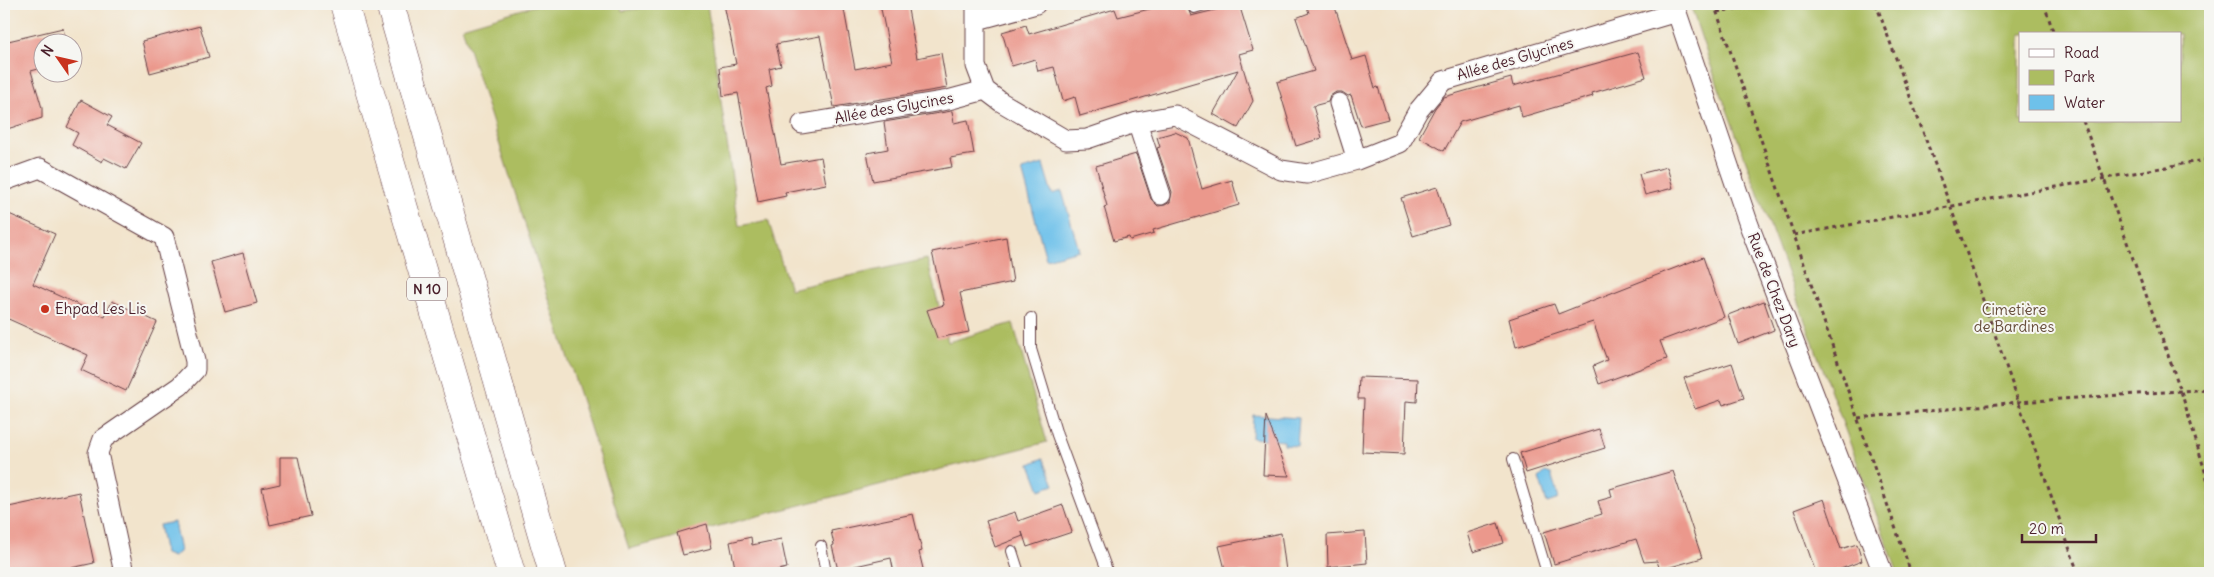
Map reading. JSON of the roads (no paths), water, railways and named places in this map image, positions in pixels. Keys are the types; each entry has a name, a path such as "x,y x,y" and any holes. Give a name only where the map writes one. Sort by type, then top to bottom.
{"highway":[{"name":"N 10","path":"344,4 511,573"},
{"name":"N 10","path":"390,4 553,573"}],"street":[{"path":"985,90 976,66 976,12 1036,4"},
{"name":"Allée des Glycines","path":"802,124 948,100 985,90 1001,102 1066,140 1088,139 1137,122 1175,115 1281,170 1307,174 1357,160 1400,143 1418,111 1443,81 1676,8"},
{"name":"Rue de Chez Dary","path":"1676,8 1749,225 1883,573"},
{"path":"1340,103 1357,160"},
{"path":"1137,122 1161,195"},
{"path":"4,181 40,168 164,237 195,361 195,370 180,386 103,439 100,446 98,453 124,573"}],"lane":[{"path":"1193,4 1194,8 1207,4"},
{"path":"1031,318 1031,348 1057,435 1108,573"},
{"path":"1513,459 1547,573"},
{"path":"821,546 826,573"},
{"path":"1012,551 1019,573"}],"water":[{"path":"1043,164 1052,194 1062,191 1079,250 1046,259 1022,170"},
{"path":"1253,415 1299,418 1297,446 1284,445 1284,441 1252,438"},
{"path":"1043,458 1054,485 1040,490 1030,464"},
{"path":"1545,472 1551,474 1559,499 1547,503 1539,478"},
{"path":"174,522 180,551 173,557 165,554 159,525"}],"place":[{"name":"Ehpad Les Lis","path":"45,309"}],"park label":[{"name":"Cimetière de Bardines","path":"2014,318"}]}
